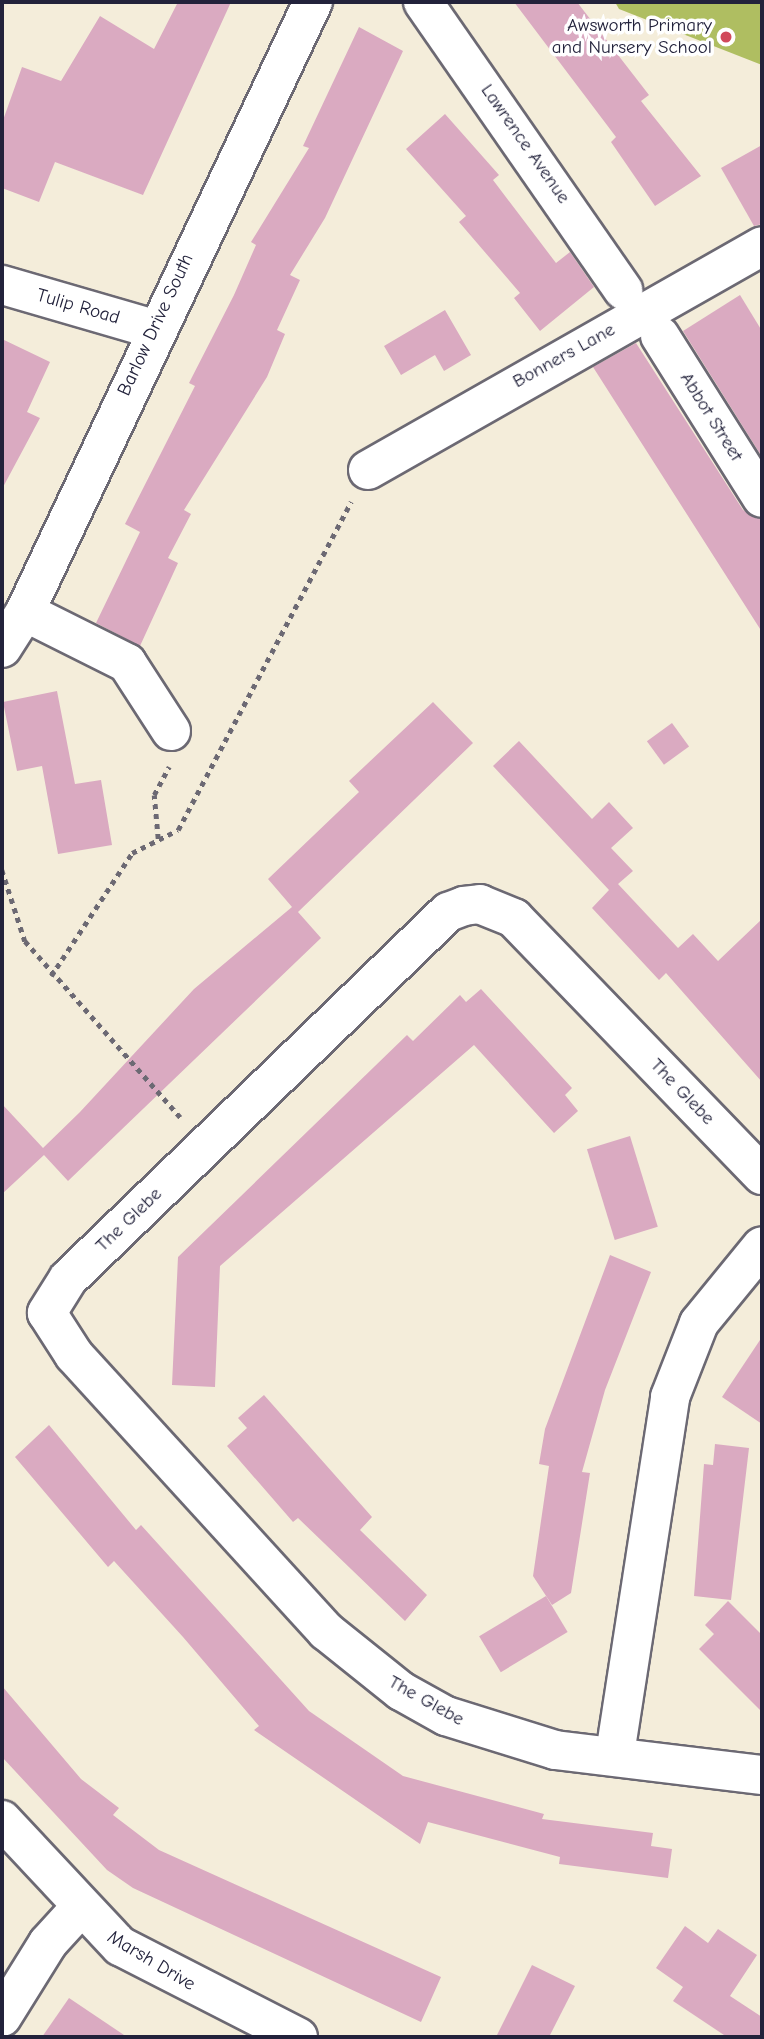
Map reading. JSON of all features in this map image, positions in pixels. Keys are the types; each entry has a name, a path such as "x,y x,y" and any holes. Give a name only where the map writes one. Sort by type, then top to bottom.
{"street":[{"name":"Barlow Drive South","path":"2,648 25,612 153,329 313,2"},
{"name":"Lawrence Avenue","path":"423,2 624,290"},
{"name":"Bonners Lane","path":"368,470 762,246"},
{"name":"Tulip Road","path":"2,285 153,329"},
{"name":"Abbot Street","path":"660,336 762,498"},
{"path":"25,612 127,663 171,731"},
{"name":"The Glebe","path":"762,1175 514,918 481,904 448,912 52,1298 47,1312 56,1332 326,1631 366,1665 446,1716 500,1736 555,1750 615,1754 762,1775"},
{"path":"615,1754 670,1396 699,1323 762,1246"},
{"name":"Marsh Drive","path":"2,1820 79,1909 144,1961 298,2037"},
{"path":"2,2017 48,1943 79,1909"}],"path":[{"path":"51,976 132,853 178,830 368,470"},
{"path":"158,839 154,795 180,747 171,731"},
{"path":"2,870 25,941 51,976 207,1146"}],"green space":[{"name":"Awsworth Primary and Nursery School","path":"615,2 762,2 762,65 619,9"}],"building":[{"path":"178,2 231,2 143,195 55,162 39,202 2,188 2,123 22,67 61,81 100,16 154,49"},
{"path":"514,2 577,2 649,95 641,101 701,176 655,206 611,142 616,137"},
{"path":"359,27 403,51 325,218 290,275 300,280 277,330 285,334 267,377 184,510 191,514 168,558 178,563 140,646 96,623 140,532 125,524 195,386 189,383 256,245 251,242 309,148 303,146"},
{"path":"445,114 499,175 493,180 556,263 570,252 594,287 540,331 514,298 520,293 459,222 466,216 406,149"},
{"path":"762,145 762,224 754,226 721,168"},
{"path":"740,295 762,331 762,457 683,331"},
{"path":"445,310 471,355 444,371 435,355 401,375 384,346"},
{"path":"2,339 50,362 27,412 40,418 2,489"},
{"path":"636,343 743,510 762,520 762,632 593,367"},
{"path":"57,691 75,784 101,780 112,845 58,854 42,766 17,771 3,702"},
{"path":"433,702 473,743 298,912 321,938 68,1181 44,1155 2,1194 2,1104 43,1148 194,989 292,907 268,879 359,792 349,781"},
{"path":"672,723 689,746 664,765 647,741"},
{"path":"519,741 592,819 609,802 633,828 611,848 633,871 618,884 678,948 693,934 718,961 762,919 762,1082 666,973 659,980 592,908 609,890 493,766"},
{"path":"481,989 572,1088 565,1095 578,1111 554,1133 474,1045 220,1266 215,1387 172,1385 178,1257 407,1035 413,1041 460,995 466,1002"},
{"path":"630,1136 658,1227 615,1240 587,1149"},
{"path":"610,1255 651,1272 605,1390 582,1472 590,1473 571,1593 552,1605 533,1576 549,1466 539,1464 545,1429"},
{"path":"762,1337 762,1424 722,1397"},
{"path":"264,1395 372,1517 360,1530 427,1595 405,1621 298,1518 293,1522 227,1446 247,1428 238,1418"},
{"path":"49,1425 136,1530 141,1525 309,1711 403,1776 544,1814 542,1819 653,1833 651,1846 672,1849 668,1878 559,1864 560,1857 428,1822 420,1844 254,1730 259,1726 183,1637 114,1561 108,1567 15,1457"},
{"path":"715,1444 749,1448 731,1600 694,1596 704,1464 713,1465"},
{"path":"546,1596 568,1632 501,1672 479,1636"},
{"path":"728,1601 762,1635 762,1712 699,1649 714,1634 705,1625"},
{"path":"2,1686 81,1779 119,1808 113,1815 159,1850 441,1977 421,2022 133,1888 107,1870 2,1757"},
{"path":"685,1926 708,1943 718,1929 757,1955 730,1996 762,2017 762,2037 727,2037 673,2001 683,1987 656,1968"},
{"path":"532,1965 575,1986 549,2037 496,2037"},
{"path":"69,1998 127,2037 42,2037"}],"place":[{"name":"Awsworth Primary and Nursery School","path":"726,37"}]}
